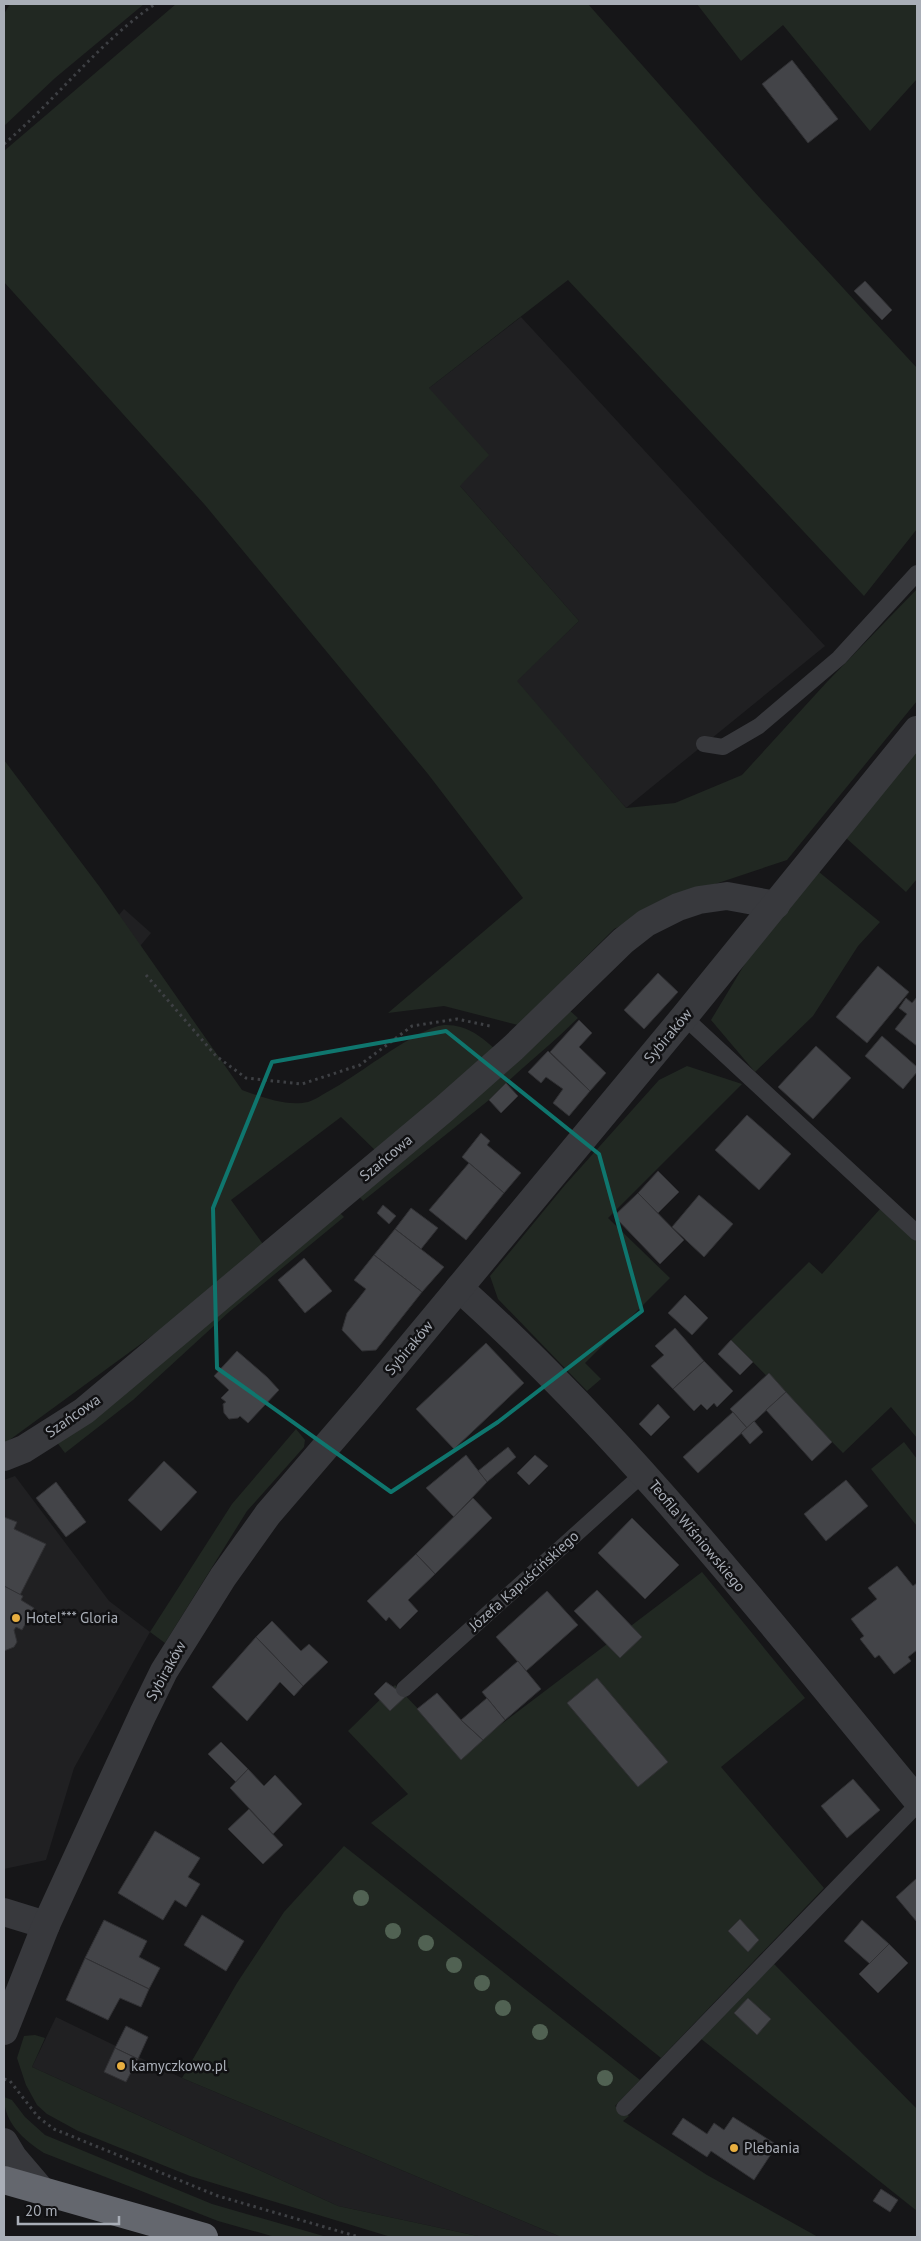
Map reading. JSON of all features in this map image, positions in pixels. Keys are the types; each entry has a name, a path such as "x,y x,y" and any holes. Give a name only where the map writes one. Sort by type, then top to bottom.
{"highway":[{"path":"4,2180 204,2237"}],"street":[{"name":"Sybiraków","path":"4,2030 46,1925 164,1672 222,1577 268,1514 684,1017 917,730"},
{"name":"Szańcowa","path":"4,1457 24,1449 84,1411 444,1110 513,1048 623,941 646,923 678,907 726,896 776,905"},
{"name":"Teofila Wiśniowskiego","path":"459,1288 501,1326 644,1473 917,1800"},
{"path":"4,1912 46,1925"},
{"path":"4,2142 13,2157 42,2191"}],"lane":[{"path":"704,744 722,746 759,726 839,658 917,573"},
{"path":"684,1017 917,1233"},
{"name":"Józefa Kapuścińskiego","path":"404,1689 644,1473"},
{"path":"624,2108 917,1805"}],"path":[{"path":"4,144 23,128 128,23 155,4"},
{"path":"146,975 216,1056 246,1078 302,1084 360,1066 412,1026 457,1019 495,1027 513,1048"},
{"path":"4,2079 10,2082 38,2117 54,2129 218,2196 359,2237"}],"highlighted area":[{"path":"446,1031 599,1154 642,1311 498,1422 391,1492 217,1368 213,1208 272,1062"}],"shaded area":[{"path":"10,4 144,4 55,78 4,126 4,14"},
{"path":"176,4 588,4 759,197 917,368 917,529 864,596 568,280 429,388 489,455 460,486 579,621 517,681 626,808 675,803 742,775 826,683 917,589 917,701 787,860 697,890 614,929 518,1025 444,1006 388,1013 523,898 428,774 205,505 4,282 4,151"},
{"path":"697,4 917,4 917,79 870,131 783,25 741,61"},
{"path":"521,317 825,646 626,808 516,681 579,621 460,486 429,388"},
{"path":"917,748 917,879 906,892 845,837"},
{"path":"4,760 99,886 242,1090 283,1102 308,1102 341,1084 418,1034 444,1025 459,1026 466,1029 495,1049 378,1153 341,1117 231,1200 268,1251 4,1444"},
{"path":"819,872 880,922 858,946 813,1016 755,1072 711,1020 749,957"},
{"path":"124,909 151,933 130,958 103,934"},
{"path":"568,1009 578,1018 567,1029 489,1100 363,1201 356,1193"},
{"path":"687,1066 742,1084 608,1218 670,1278 585,1363 601,1379 587,1391 498,1299 490,1276 565,1185 659,1080"},
{"path":"880,1209 917,1242 917,1438 891,1407 843,1453 731,1340 809,1262 822,1274"},
{"path":"338,1211 344,1217 229,1312 133,1400 65,1453 56,1441"},
{"path":"296,1429 305,1440 304,1447 247,1511 165,1643 150,1632 232,1504"},
{"path":"904,1442 917,1459 917,1526 871,1469"},
{"name":"Hotel*** Gloria","path":"15,1476 109,1601 150,1632 74,1768 46,1860 4,1869 4,1480"},
{"path":"702,1572 805,1698 721,1767 824,1888 661,2058 371,1823 408,1794 348,1731 395,1685 462,1754"},
{"path":"344,1846 640,2080 615,2106 629,2116 623,2121 707,2175 818,2237 561,2237 182,2078 237,1983 284,1912"},
{"path":"774,1964 917,2109 917,2211 700,2038"},
{"name":"kamyczkowo.pl","path":"56,2017 182,2078 561,2237 482,2237 338,2206 32,2067"},
{"path":"35,2035 45,2038 32,2067 338,2206 482,2237 391,2237 190,2176 78,2131 47,2114 37,2105 26,2085 17,2058 24,2036"},
{"path":"4,2097 12,2100 25,2117 45,2135 212,2204 327,2237 275,2237 218,2221 44,2153 29,2142 11,2123 7,2115"}],"building":[{"path":"792,60 838,119 808,143 762,84"},
{"path":"865,281 892,310 882,320 854,291"},
{"path":"878,966 909,992 867,1043 836,1017"},
{"path":"658,973 678,992 644,1029 624,1010"},
{"path":"917,997 917,1046 895,1029 907,1014 899,1008 906,998 912,1003"},
{"path":"579,1020 592,1033 579,1047 606,1073 590,1091 550,1052"},
{"path":"882,1036 917,1067 917,1072 903,1089 865,1056"},
{"path":"816,1046 851,1078 813,1119 778,1087"},
{"path":"548,1051 590,1091 569,1116 553,1103 563,1089 546,1077 541,1083 528,1072"},
{"path":"506,1083 518,1096 501,1113 489,1100"},
{"path":"747,1115 791,1154 759,1190 715,1150"},
{"path":"481,1133 490,1141 487,1145 521,1173 504,1193 462,1157"},
{"path":"469,1163 504,1193 466,1240 429,1210"},
{"path":"658,1171 679,1192 658,1213 638,1193"},
{"path":"638,1193 684,1240 660,1264 614,1216"},
{"path":"699,1195 733,1224 704,1257 672,1227"},
{"path":"383,1205 396,1216 389,1224 377,1213"},
{"path":"411,1208 438,1228 421,1249 395,1229"},
{"path":"395,1229 444,1267 422,1292 374,1255"},
{"path":"374,1255 422,1292 376,1350 362,1351 342,1330 347,1313 366,1289 354,1280"},
{"path":"304,1258 332,1291 305,1313 278,1280"},
{"path":"685,1295 708,1318 692,1335 668,1313"},
{"path":"675,1328 704,1361 673,1389 651,1366 664,1355 655,1346"},
{"path":"731,1340 753,1362 740,1375 718,1354"},
{"path":"486,1343 524,1383 454,1449 416,1409"},
{"path":"237,1351 279,1390 248,1423 240,1416 229,1419 224,1413 223,1404 226,1402 221,1398 229,1390 214,1376"},
{"path":"704,1361 733,1391 717,1407 714,1403 707,1410 701,1404 694,1411 673,1389"},
{"path":"769,1373 786,1392 747,1428 730,1409"},
{"path":"786,1392 832,1442 812,1461 766,1410"},
{"path":"658,1404 670,1417 651,1436 639,1424"},
{"path":"733,1412 747,1428 698,1473 683,1457"},
{"path":"754,1421 763,1432 750,1444 741,1433"},
{"path":"508,1447 516,1457 487,1482 478,1471"},
{"path":"466,1455 487,1482 454,1517 426,1488"},
{"path":"535,1455 548,1466 529,1485 517,1473"},
{"path":"164,1461 197,1492 161,1531 128,1500"},
{"path":"846,1480 868,1506 826,1541 804,1514"},
{"path":"56,1482 86,1522 66,1537 36,1498"},
{"path":"473,1498 492,1518 435,1574 416,1554"},
{"path":"4,1517 17,1522 14,1529 46,1544 20,1595 4,1586"},
{"path":"632,1518 679,1565 645,1599 598,1553"},
{"path":"416,1554 435,1574 408,1600 418,1611 400,1629 389,1617 386,1621 367,1601"},
{"path":"897,1566 913,1586 917,1583 917,1650 908,1657 911,1661 894,1674 879,1655 875,1658 860,1639 864,1636 851,1619 877,1599 868,1588"},
{"name":"Hotel*** Gloria","path":"4,1586 23,1596 21,1600 34,1608 22,1630 16,1627 14,1630 17,1642 14,1647 4,1651"},
{"path":"597,1590 642,1637 620,1658 574,1611"},
{"path":"547,1591 578,1625 526,1671 496,1637"},
{"path":"272,1621 301,1651 309,1644 328,1662 303,1686 256,1637"},
{"path":"256,1637 303,1686 294,1696 280,1682 247,1721 212,1687"},
{"path":"518,1661 541,1689 505,1720 482,1692"},
{"path":"597,1678 668,1762 638,1787 567,1703"},
{"path":"386,1682 406,1696 390,1711 374,1694"},
{"path":"437,1693 461,1720 483,1740 461,1760 417,1709"},
{"path":"487,1698 505,1720 483,1740 461,1720"},
{"path":"221,1742 248,1769 236,1782 208,1754"},
{"path":"248,1769 264,1786 275,1775 302,1804 273,1834 230,1788"},
{"path":"853,1779 880,1810 847,1838 821,1806"},
{"path":"249,1809 283,1845 263,1864 228,1829"},
{"path":"155,1831 200,1858 188,1877 200,1884 186,1907 175,1900 163,1920 118,1893"},
{"path":"917,1878 917,1922 896,1897"},
{"path":"202,1915 244,1941 226,1971 184,1945"},
{"path":"740,1919 759,1940 748,1952 728,1931"},
{"path":"104,1920 147,1941 139,1957 160,1968 149,1989 85,1958"},
{"path":"862,1920 889,1944 870,1964 844,1941"},
{"path":"889,1944 908,1963 878,1993 859,1974"},
{"path":"85,1958 149,1989 141,2007 120,1998 108,2020 66,2000"},
{"path":"748,1998 771,2019 757,2035 734,2013"},
{"path":"126,2026 148,2037 138,2059 115,2048"},
{"name":"kamyczkowo.pl","path":"115,2048 138,2059 126,2082 104,2072"},
{"name":"Plebania","path":"733,2117 777,2145 754,2180 711,2151 707,2157 672,2134 683,2118 707,2134 714,2123 724,2130"},
{"path":"881,2189 898,2200 890,2212 873,2201"}],"place":[{"name":"Hotel*** Gloria","path":"16,1618"},
{"name":"kamyczkowo.pl","path":"121,2066"},
{"name":"Plebania","path":"734,2148"}]}
